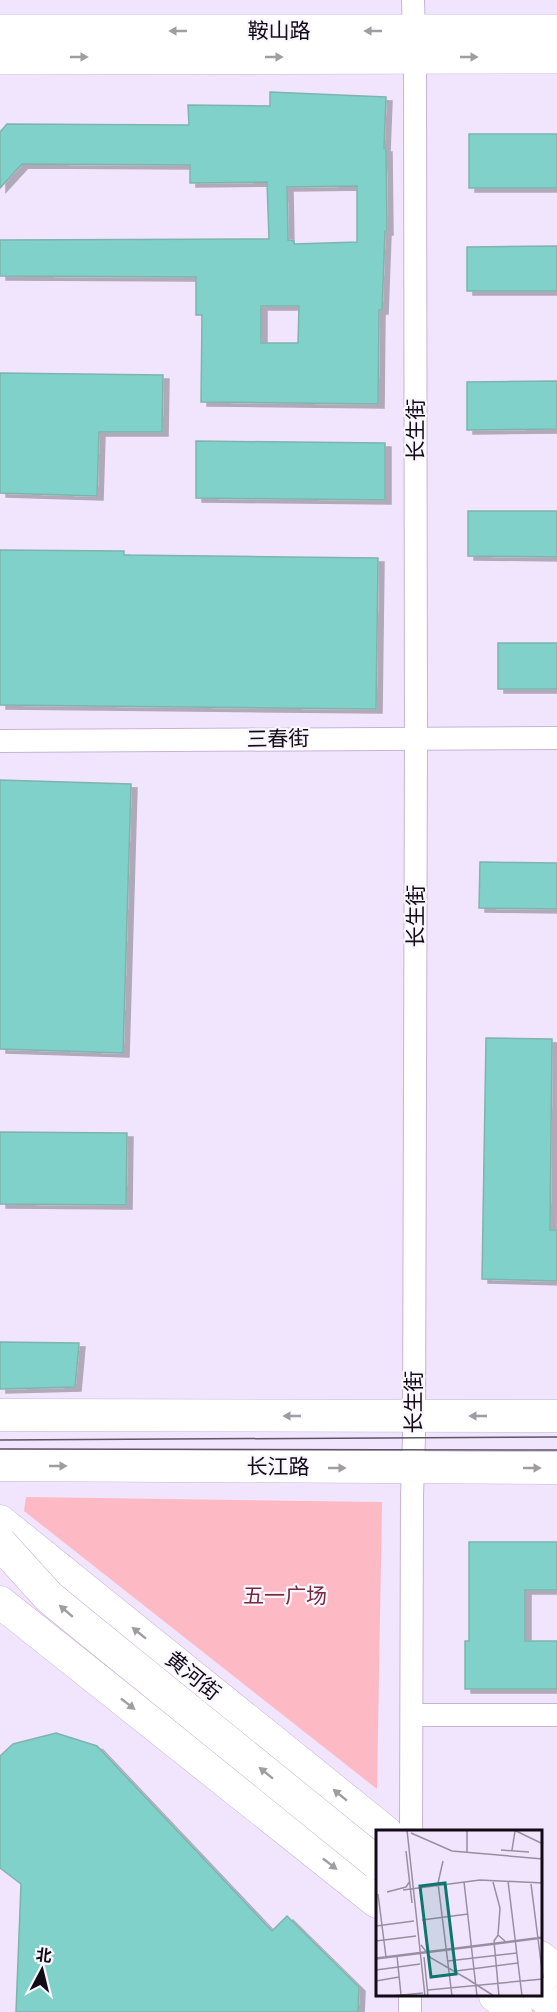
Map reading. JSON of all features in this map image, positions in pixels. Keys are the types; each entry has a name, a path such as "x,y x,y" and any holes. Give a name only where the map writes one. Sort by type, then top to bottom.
{"main road":[{"path":"0,9 27,21 72,31"},
{"name":"鞍山路","path":"10,61 413,30 557,57"},
{"name":"鞍山路","path":"0,31 557,31"},
{"path":"0,1415 557,1416"},
{"name":"长江路","path":"0,1465 557,1468"},
{"name":"黄河街","path":"0,1521 384,1830"},
{"path":"0,1544 49,1597 376,1862"},
{"path":"0,1562 8,1555 27,1552 56,1566"},
{"path":"4,1606 376,1901"},
{"path":"542,1959 557,1970"},
{"path":"497,1997 516,2012"}],"street":[{"name":"长生街","path":"411,1830 416,737 413,30"},
{"name":"三春街","path":"0,741 557,738"},
{"path":"412,1715 557,1715"},
{"path":"542,1947 557,1949"}],"green space":[{"name":"五一广场","path":"26,1497 382,1502 377,1789 24,1511"}],"building":[{"path":"270,92 386,97 384,148 386,148 387,231 385,231 382,310 379,310 378,404 201,402 202,315 196,315 196,277 0,276 0,240 269,239 267,182 190,183 190,165 22,164 0,188 0,132 7,124 189,125 188,105 270,106","holes":["357,186 357,242 294,244 294,241 288,240 287,187","261,306 299,306 298,343 261,343"]},
{"path":"469,134 557,134 557,188 469,188"},
{"path":"557,246 557,291 467,291 467,247"},
{"path":"0,373 163,375 162,432 99,432 97,496 0,493"},
{"path":"557,381 557,429 467,430 467,382"},
{"path":"196,441 385,443 385,500 196,498"},
{"path":"468,511 557,511 557,557 468,556"},
{"path":"0,550 124,551 124,555 378,558 376,709 0,705"},
{"path":"498,643 557,643 557,689 498,689"},
{"path":"0,780 131,784 123,1053 0,1049"},
{"path":"480,862 557,863 557,909 479,908"},
{"path":"486,1038 552,1039 550,1230 557,1230 557,1281 482,1279"},
{"path":"0,1132 127,1133 126,1205 0,1204"},
{"path":"0,1342 79,1343 75,1387 0,1389"},
{"path":"469,1542 557,1542 557,1590 525,1590 525,1641 557,1641 557,1689 465,1689 465,1641 469,1641"},
{"path":"56,1733 97,1746 272,1931 287,1916 359,1987 358,2012 16,2012 21,1884 0,1868 0,1756 13,1744"}],"tram line":[{"path":"0,1440 557,1437"},
{"path":"0,1449 557,1450"}]}
